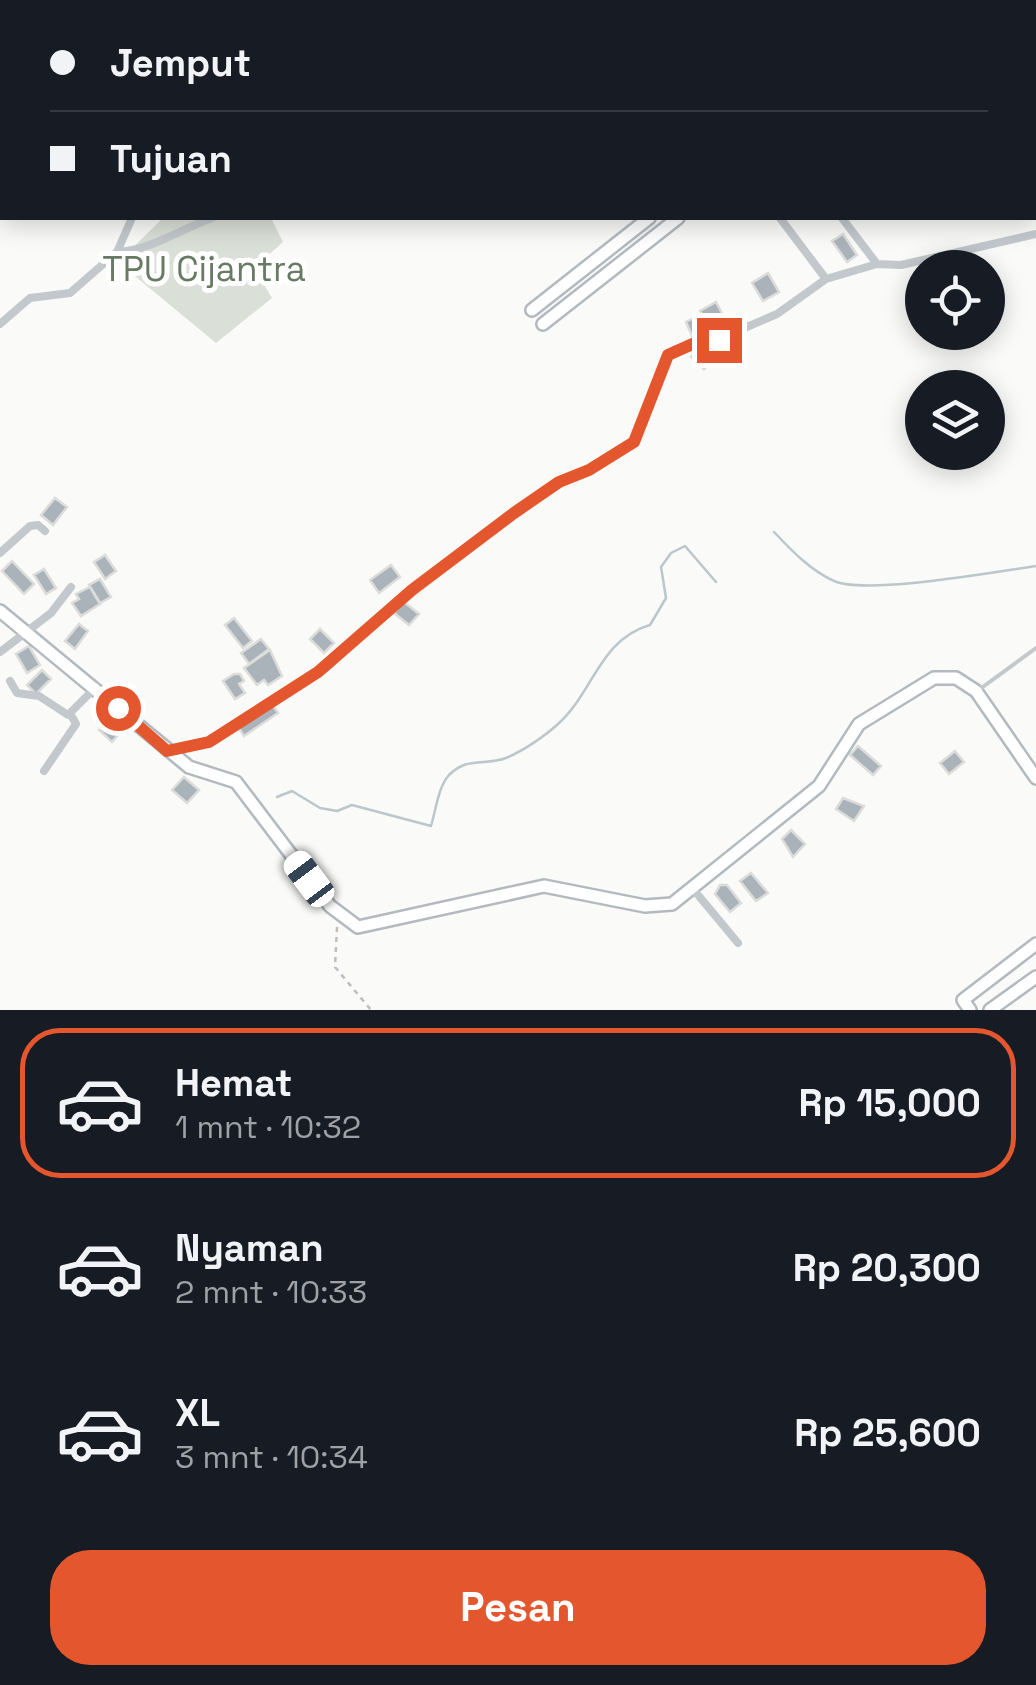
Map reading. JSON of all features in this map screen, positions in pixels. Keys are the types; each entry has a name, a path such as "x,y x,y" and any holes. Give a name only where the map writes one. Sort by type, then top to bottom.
{"street":[{"path":"0,324 30,298 70,293 117,252 131,220"},
{"path":"117,252 147,250 164,236 207,220"},
{"path":"543,324 675,220"},
{"path":"782,220 826,279"},
{"path":"844,220 877,264"},
{"path":"532,310 644,221 651,239"},
{"path":"167,751 209,742 318,672 412,590 514,513 559,482 589,470 634,442 664,362 674,350 706,338 719,340 777,314 826,279 877,264 901,266 1036,234"},
{"path":"0,554 30,526 38,524 45,530"},
{"path":"0,652 64,601 71,587"},
{"path":"0,611 96,687 167,751 197,772 236,782 339,916 355,926 367,927 437,907 544,886 664,907 819,786 848,736 874,711 940,676 956,678 976,691 1036,778"},
{"path":"10,681 18,694 39,696 71,716 76,724 44,771"},
{"path":"71,716 96,687"},
{"path":"693,888 738,942"},
{"path":"970,1010 963,1000 1036,944"},
{"path":"990,1010 1036,977"}],"lane":[{"path":"976,691 1036,648"}],"path":[{"path":"339,916 335,967 371,1010"}],"green space":[{"name":"TPU Cijantra","path":"161,220 272,220 283,242 254,268 272,298 216,343 118,262"}],"building":[{"path":"843,234 857,255 847,262 832,241"},
{"path":"768,273 779,292 763,301 752,283"},
{"path":"716,302 726,321 711,330 700,311"},
{"path":"701,314 709,331 693,338 686,322"},
{"path":"705,342 718,354 704,369 691,357"},
{"path":"55,498 67,507 53,525 41,515"},
{"path":"105,555 116,571 105,579 94,562"},
{"path":"12,561 34,584 24,594 2,571"},
{"path":"391,565 400,577 379,593 370,580"},
{"path":"44,569 56,588 46,594 34,575"},
{"path":"100,579 111,597 100,603 89,585"},
{"path":"90,587 100,604 81,616 72,603 79,599 76,594"},
{"path":"404,602 419,614 409,625 394,613"},
{"path":"234,618 252,641 243,648 225,625"},
{"path":"79,624 88,631 75,649 65,641"},
{"path":"320,629 334,643 324,653 310,639"},
{"path":"261,639 269,649 249,664 241,653"},
{"path":"29,646 40,665 27,673 16,654"},
{"path":"270,650 282,676 268,685 264,680 257,685 244,668"},
{"path":"42,670 51,679 36,694 27,685"},
{"path":"240,674 244,681 239,684 245,693 235,699 223,681"},
{"path":"272,704 278,713 244,736 238,727"},
{"path":"109,718 122,730 112,742 99,730"},
{"path":"858,746 881,766 873,775 850,755"},
{"path":"955,751 964,762 949,774 940,763"},
{"path":"184,777 199,790 187,803 172,790"},
{"path":"843,798 864,806 854,821 836,809"},
{"path":"791,830 805,844 793,857 782,839"},
{"path":"751,873 768,893 756,901 740,881"},
{"path":"720,885 727,885 741,903 730,912 715,894"}],"waterway":[{"path":"774,532 817,571 850,585 932,581 1036,566"},
{"path":"277,797 292,791 320,808 337,811 352,805 431,826 449,775 470,763 506,758 547,733 570,711 619,642 650,625 666,598 661,567 671,553 685,546 716,582"}],"route":[{"path":"118,708 167,751 209,742 264,703 326,668 345,646 372,630 412,590 514,513 559,482 589,470 634,442 644,425 668,355 706,338 719,340"}]}
